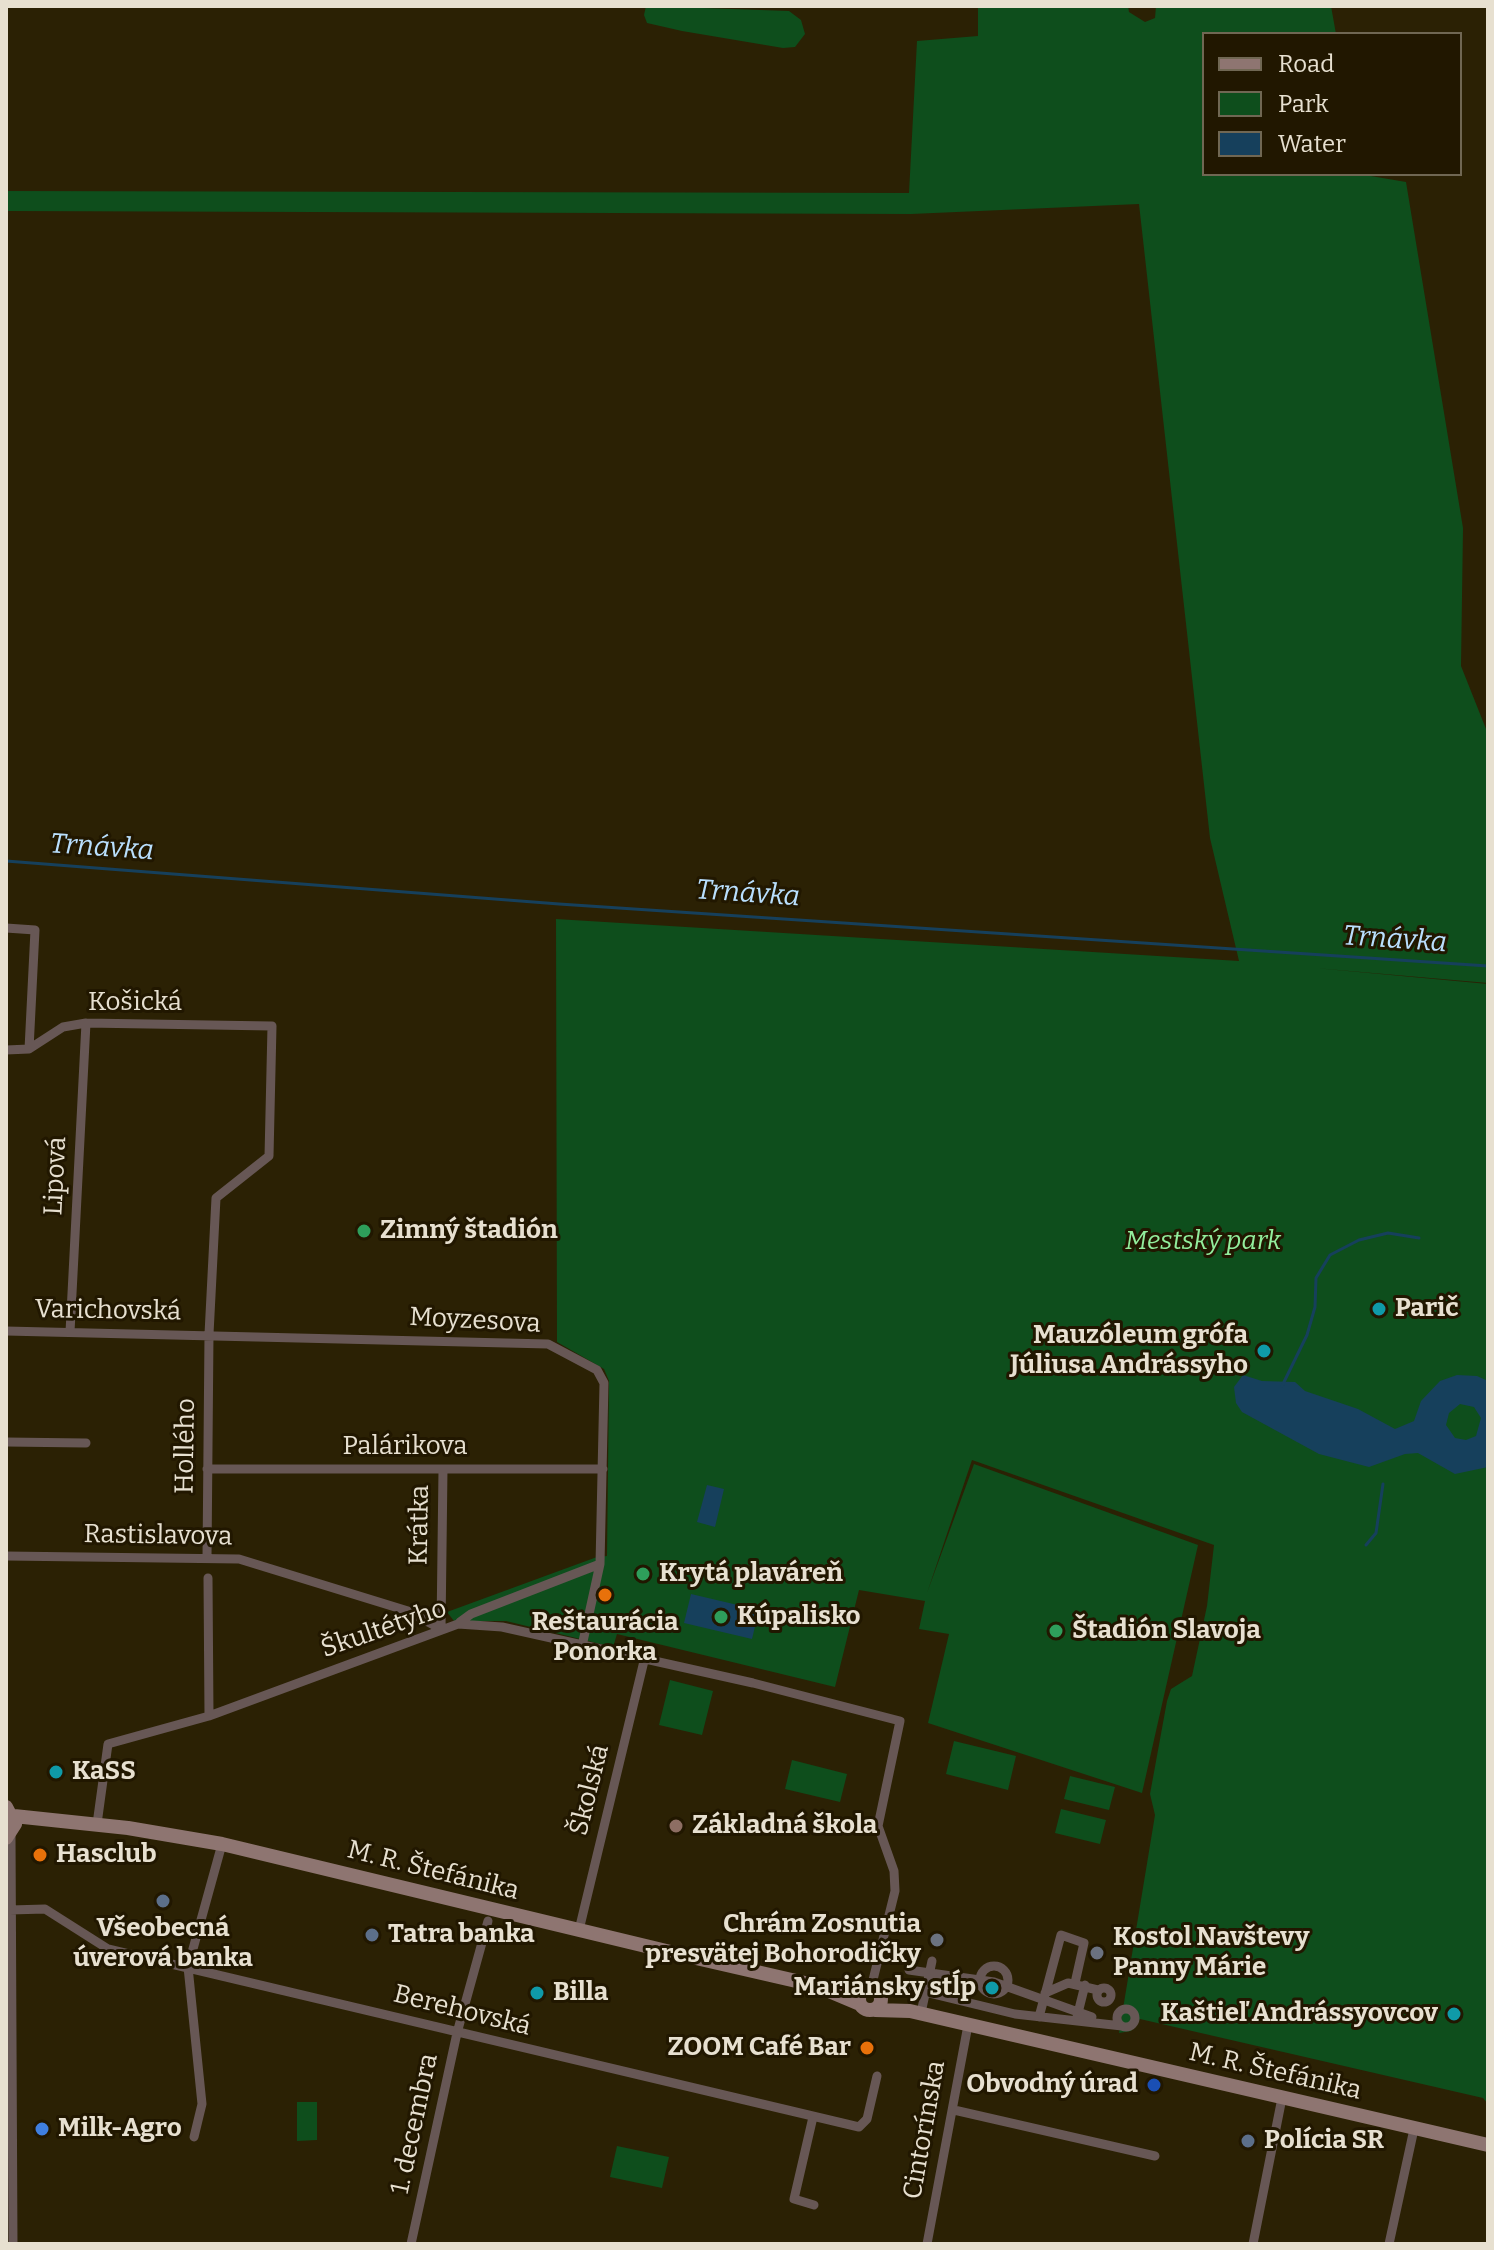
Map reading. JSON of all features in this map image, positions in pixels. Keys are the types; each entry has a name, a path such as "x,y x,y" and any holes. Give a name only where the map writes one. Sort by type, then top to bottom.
{"street":[{"path":"6,928 35,930 29,1049 6,1050"},
{"name":"Košická","path":"29,1049 63,1027 86,1023 272,1026"},
{"name":"Lipová","path":"70,1332 86,1023"},
{"name":"Hollého","path":"207,1558 209,1334 216,1198 269,1156 272,1026"},
{"name":"Varichovská","path":"6,1331 209,1334"},
{"name":"Moyzesova","path":"209,1334 548,1344 603,1375 600,1564 582,1646"},
{"path":"6,1442 86,1443"},
{"name":"Palárikova","path":"207,1469 603,1469"},
{"name":"Krátka","path":"441,1629 443,1469"},
{"name":"Rastislavova","path":"6,1556 239,1559 408,1611 441,1629"},
{"path":"458,1624 471,1614 600,1564"},
{"path":"208,1578 209,1716"},
{"name":"Škultétyho","path":"97,1824 108,1744 209,1716 458,1624 502,1627 753,1683 900,1721 878,1826 894,1871 895,1891 870,1997"},
{"name":"Školská","path":"579,1930 644,1661"},
{"name":"M. R. Štefánika","path":"10,1825 33,1821 97,1824 222,1844 870,1997 968,2025 1488,2145"},
{"path":"10,1825 9,2092 13,2244"},
{"path":"194,2137 202,2104 188,1967 222,1844"},
{"name":"Berehovská","path":"9,1916 45,1909 108,1949 859,2127 867,2119 877,2076"},
{"name":"1. decembra","path":"411,2244 457,2033 488,1921"},
{"path":"1039,2017 1061,1935 1084,1943 1091,2020"},
{"path":"916,2012 925,1992 932,1961"},
{"path":"980,1980 984,1970 996,1967 1006,1975 1006,1985"},
{"path":"909,1970 1006,1985 1044,1996 1091,2020 1122,2026 1131,2025 1135,2018 1131,2011 1120,2012 1109,1999 1107,1989 1090,1988 1044,1996"},
{"path":"980,1980 1008,2012"},
{"path":"896,1985 1008,2012 1039,2017 1078,2016"},
{"path":"968,2001 991,1994 1006,1985"},
{"path":"1078,2016 1090,1988"},
{"name":"Cintorínska","path":"927,2244 968,2025"},
{"path":"1253,2244 1282,2098"},
{"path":"954,2110 1155,2156"},
{"path":"813,2117 794,2199 814,2205"},
{"path":"1389,2244 1414,2129"}],"green space":[{"path":"646,6 789,11 801,20 805,34 795,47 783,48 682,31 647,23 644,15"},
{"name":"Mestský park","path":"978,6 1128,6 1129,12 1145,22 1155,18 1156,6 1331,6 1336,32 1202,32 1202,176 1371,176 1406,182 1463,528 1461,666 1488,734 1488,983 1315,968 1488,984 1488,2104 1483,2098 1140,2019 1131,2031 1119,2033 1155,1815 1150,1794 1167,1701 1171,1689 1192,1676 1207,1606 1214,1545 972,1460 927,1593 974,1464 1198,1545 1142,1793 928,1723 949,1634 919,1629 925,1601 859,1590 835,1687 617,1634 613,1647 506,1621 454,1621 447,1612 607,1556 609,1381 604,1369 557,1342 556,919 1239,961 1210,838 1139,204 911,214 6,211 6,191 909,193 917,41 978,36"},
{"path":"670,1680 713,1691 702,1735 659,1725"},
{"path":"954,1741 1016,1756 1008,1790 946,1774"},
{"path":"792,1760 847,1774 840,1802 785,1789"},
{"path":"1070,1776 1115,1787 1109,1810 1064,1799"},
{"path":"1061,1809 1106,1820 1100,1844 1055,1833"},
{"path":"297,2102 317,2102 317,2140 297,2141"},
{"path":"617,2146 669,2157 662,2188 610,2177"}],"water":[{"path":"1243,1375 1262,1381 1295,1382 1305,1391 1358,1409 1395,1429 1414,1421 1421,1401 1440,1381 1457,1375 1477,1376 1488,1381 1488,1467 1455,1474 1418,1453 1405,1454 1369,1467 1319,1454 1242,1412 1236,1403 1234,1387","holes":["1460,1404 1474,1407 1481,1418 1476,1436 1466,1440 1455,1438 1446,1425 1449,1413"]},
{"path":"707,1485 724,1489 715,1527 697,1522"},
{"name":"Kúpalisko","path":"691,1594 759,1610 752,1639 684,1623"}],"waterway":[{"name":"Trnávka","path":"6,861 559,904 1488,966"},
{"path":"1282,1386 1307,1335 1315,1307 1316,1278 1330,1255 1359,1240 1388,1233 1419,1238"},
{"path":"1366,1545 1376,1533 1383,1484"}],"place":[{"name":"Zimný štadión","path":"364,1231"},
{"name":"Parič","path":"1379,1309"},
{"name":"Mauzóleum grófa Júliusa Andrássyho","path":"1264,1351"},
{"name":"Krytá plaváreň","path":"643,1574"},
{"name":"Reštaurácia Ponorka","path":"605,1595"},
{"name":"Kúpalisko","path":"721,1617"},
{"name":"Štadión Slavoja","path":"1056,1631"},
{"name":"KaSS","path":"56,1772"},
{"name":"Základná škola","path":"676,1826"},
{"name":"Hasclub","path":"40,1855"},
{"name":"Všeobecná úverová banka","path":"163,1901"},
{"name":"Tatra banka","path":"372,1935"},
{"name":"Chrám Zosnutia presvätej Bohorodičky","path":"937,1940"},
{"name":"Kostol Navštevy Panny Márie","path":"1097,1953"},
{"name":"Mariánsky stĺp","path":"992,1988"},
{"name":"Billa","path":"537,1993"},
{"name":"Kaštieľ Andrássyovcov","path":"1454,2014"},
{"name":"ZOOM Café Bar","path":"867,2048"},
{"name":"Obvodný úrad","path":"1154,2085"},
{"name":"Milk-Agro","path":"42,2129"},
{"name":"Polícia SR","path":"1248,2141"}]}
